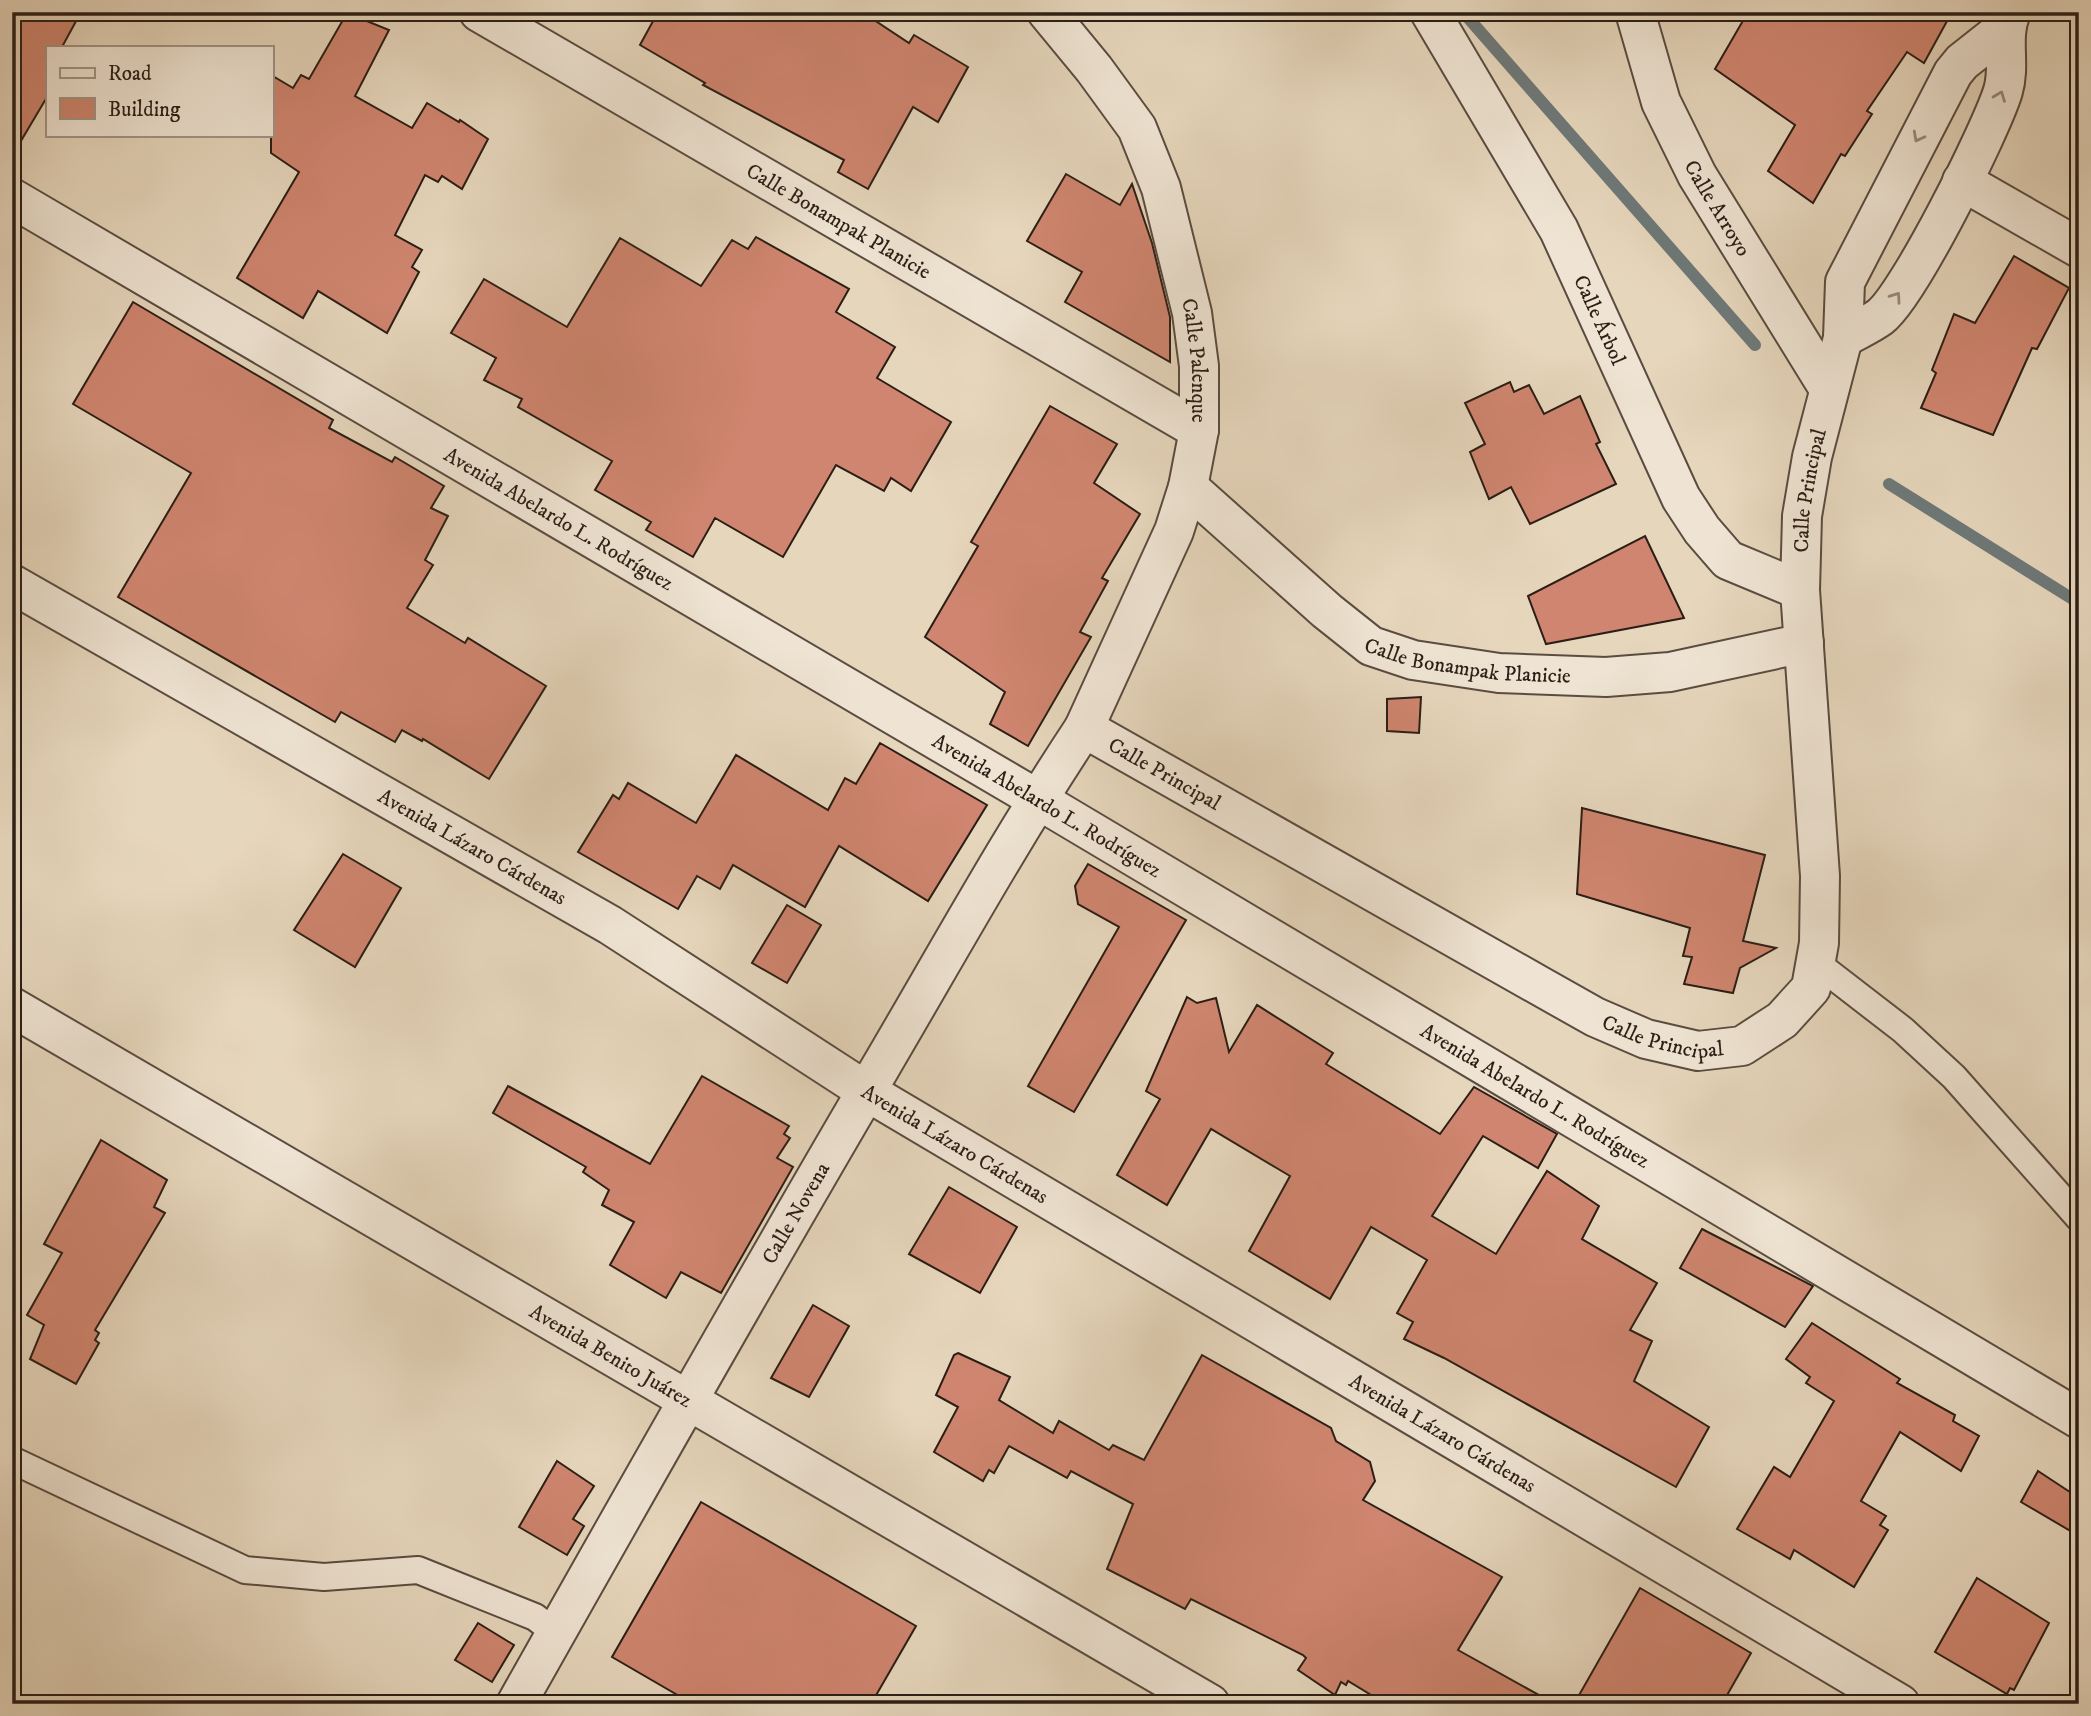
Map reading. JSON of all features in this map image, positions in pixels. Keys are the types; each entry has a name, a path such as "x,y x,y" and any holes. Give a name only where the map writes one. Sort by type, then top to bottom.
{"street":[{"name":"Calle Bonampak Planicie","path":"479,12 1199,430"},
{"name":"Calle Palenque","path":"1047,12 1094,69 1137,128 1161,188 1192,313 1199,366 1199,430 1188,487 1174,530 1084,728"},
{"name":"Calle Árbol","path":"1430,12 1559,230 1681,499 1702,530 1728,560 1800,590"},
{"name":"Calle Arroyo","path":"1635,12 1661,102 1697,175 1829,389"},
{"name":"Calle Principal","path":"1843,338 1880,317 1895,300 1962,181 2002,93 2007,65 2008,20"},
{"name":"Calle Principal","path":"1084,728 1551,992 1646,1039 1698,1051 1742,1046 1782,1020 1811,988 1815,962 1820,876 1800,590 1802,516 1829,389 1843,338 1843,297 1850,267 1953,73 2008,20"},
{"path":"1962,181 2079,248"},
{"name":"Avenida Abelardo L. Rodríguez","path":"12,198 1037,799 2079,1419"},
{"name":"Calle Bonampak Planicie","path":"1188,487 1371,646 1413,660 1499,673 1606,677 1670,673 1804,643"},
{"name":"Avenida Lázaro Cárdenas","path":"12,584 610,925 866,1091 1900,1704"},
{"name":"Calle Novena","path":"516,1704 866,1091 1037,799 1084,728"},
{"name":"Avenida Benito Juárez","path":"12,1007 1210,1704"}],"lane":[{"path":"1815,962 1903,1030 1954,1077 2079,1218"},
{"path":"12,1460 245,1570 324,1577 418,1570 535,1617 556,1633"}],"building":[{"path":"12,12 81,12 63,46 46,46 46,99 12,156"},
{"path":"658,12 862,12 909,43 914,35 968,67 938,122 913,107 868,189 838,172 844,160 703,85 705,83 640,45"},
{"path":"1748,12 1952,12 1924,63 1907,52 1867,111 1872,114 1845,156 1841,154 1813,203 1768,171 1795,125 1715,69"},
{"path":"347,13 389,30 355,96 412,128 427,103 459,122 460,120 488,139 462,189 442,176 438,182 425,175 395,235 422,250 412,267 419,272 387,333 318,291 303,318 237,278 299,172 271,153 273,76 293,88 301,75 309,79"},
{"path":"1066,174 1120,205 1132,184 1152,243 1170,317 1170,362 1065,302 1082,272 1027,241"},
{"path":"756,237 849,289 836,312 895,347 877,378 951,422 911,491 891,478 884,491 836,465 783,557 715,518 693,557 646,530 651,522 595,490 612,461 518,407 522,399 484,380 496,358 451,333 484,279 567,327 620,238 701,286 732,240 748,249"},
{"path":"2014,256 2069,288 2037,349 2032,348 1993,435 1921,408 1936,373 1932,370 1954,314 1975,323"},
{"path":"133,302 333,420 329,428 392,462 395,457 444,486 431,508 448,516 425,560 433,565 407,608 465,643 468,638 546,686 489,779 423,739 422,741 402,730 395,742 341,712 335,722 118,597 191,473 73,404"},
{"path":"1510,382 1514,392 1529,385 1544,414 1580,396 1600,442 1596,444 1616,484 1530,524 1511,487 1489,499 1470,452 1485,444 1465,403"},
{"path":"1050,406 1117,444 1094,483 1140,514 1102,578 1108,581 1080,632 1091,637 1028,746 990,724 1005,692 925,637 978,546 971,542"},
{"path":"1645,536 1684,618 1546,644 1528,596"},
{"path":"1421,697 1419,733 1387,731 1387,699"},
{"path":"880,743 987,805 928,901 839,846 805,907 733,865 720,889 697,876 678,909 578,852 613,795 619,799 628,783 696,823 736,755 828,810 845,778 856,784"},
{"path":"1582,808 1765,855 1743,941 1776,948 1740,968 1733,993 1684,984 1692,957 1683,956 1690,928 1577,894"},
{"path":"343,854 401,888 355,967 294,930"},
{"path":"1088,864 1186,920 1074,1112 1028,1086 1119,927 1078,904 1075,886"},
{"path":"787,905 821,925 787,983 752,963"},
{"path":"1187,997 1197,1003 1216,998 1229,1052 1257,1005 1333,1053 1326,1064 1440,1134 1474,1087 1557,1134 1538,1168 1483,1136 1432,1216 1496,1254 1547,1171 1599,1206 1582,1239 1657,1283 1630,1330 1652,1341 1634,1381 1709,1427 1676,1487 1444,1358 1404,1339 1413,1322 1397,1313 1427,1260 1371,1227 1330,1299 1249,1251 1290,1176 1211,1129 1167,1205 1117,1175 1160,1099 1146,1091"},
{"path":"702,1076 789,1126 784,1134 790,1138 777,1158 793,1167 721,1293 681,1272 666,1298 610,1265 634,1222 602,1205 609,1190 583,1172 586,1167 493,1113 508,1086 650,1164"},
{"path":"101,1140 167,1180 154,1207 165,1213 95,1330 99,1333 95,1340 99,1343 76,1384 30,1359 44,1325 27,1315 62,1253 44,1244"},
{"path":"949,1187 1017,1227 980,1293 909,1254"},
{"path":"1702,1229 1813,1286 1785,1327 1680,1268"},
{"path":"813,1305 849,1326 809,1397 771,1378"},
{"path":"1812,1323 1900,1379 1897,1383 1955,1415 1953,1421 1979,1436 1961,1471 1900,1432 1861,1501 1886,1516 1880,1525 1888,1530 1854,1587 1794,1550 1790,1559 1737,1529 1774,1467 1790,1477 1834,1401 1806,1383 1810,1377 1786,1359"},
{"path":"958,1353 1010,1377 999,1400 1053,1433 1059,1421 1109,1450 1113,1445 1144,1460 1202,1355 1331,1428 1336,1441 1370,1462 1375,1481 1363,1500 1502,1577 1458,1650 1555,1704 1386,1704 1348,1681 1346,1685 1341,1682 1335,1695 1298,1670 1306,1658 1303,1655 1191,1599 1185,1609 1107,1569 1133,1504 1071,1471 1067,1478 1009,1446 994,1473 989,1470 983,1481 934,1452 958,1407 936,1395 954,1355"},
{"path":"557,1461 594,1486 573,1519 584,1526 567,1555 519,1527"},
{"path":"2038,1471 2079,1498 2079,1536 2021,1502"},
{"path":"701,1502 916,1626 871,1704 693,1704 612,1657"},
{"path":"1977,1578 2049,1623 2014,1690 2010,1688 2007,1694 1935,1652"},
{"path":"1640,1588 1751,1653 1722,1704 1574,1704"},
{"path":"478,1623 514,1645 492,1682 455,1660"}],"waterway":[{"path":"1463,12 1755,345"},
{"path":"1889,484 2079,603"}]}
